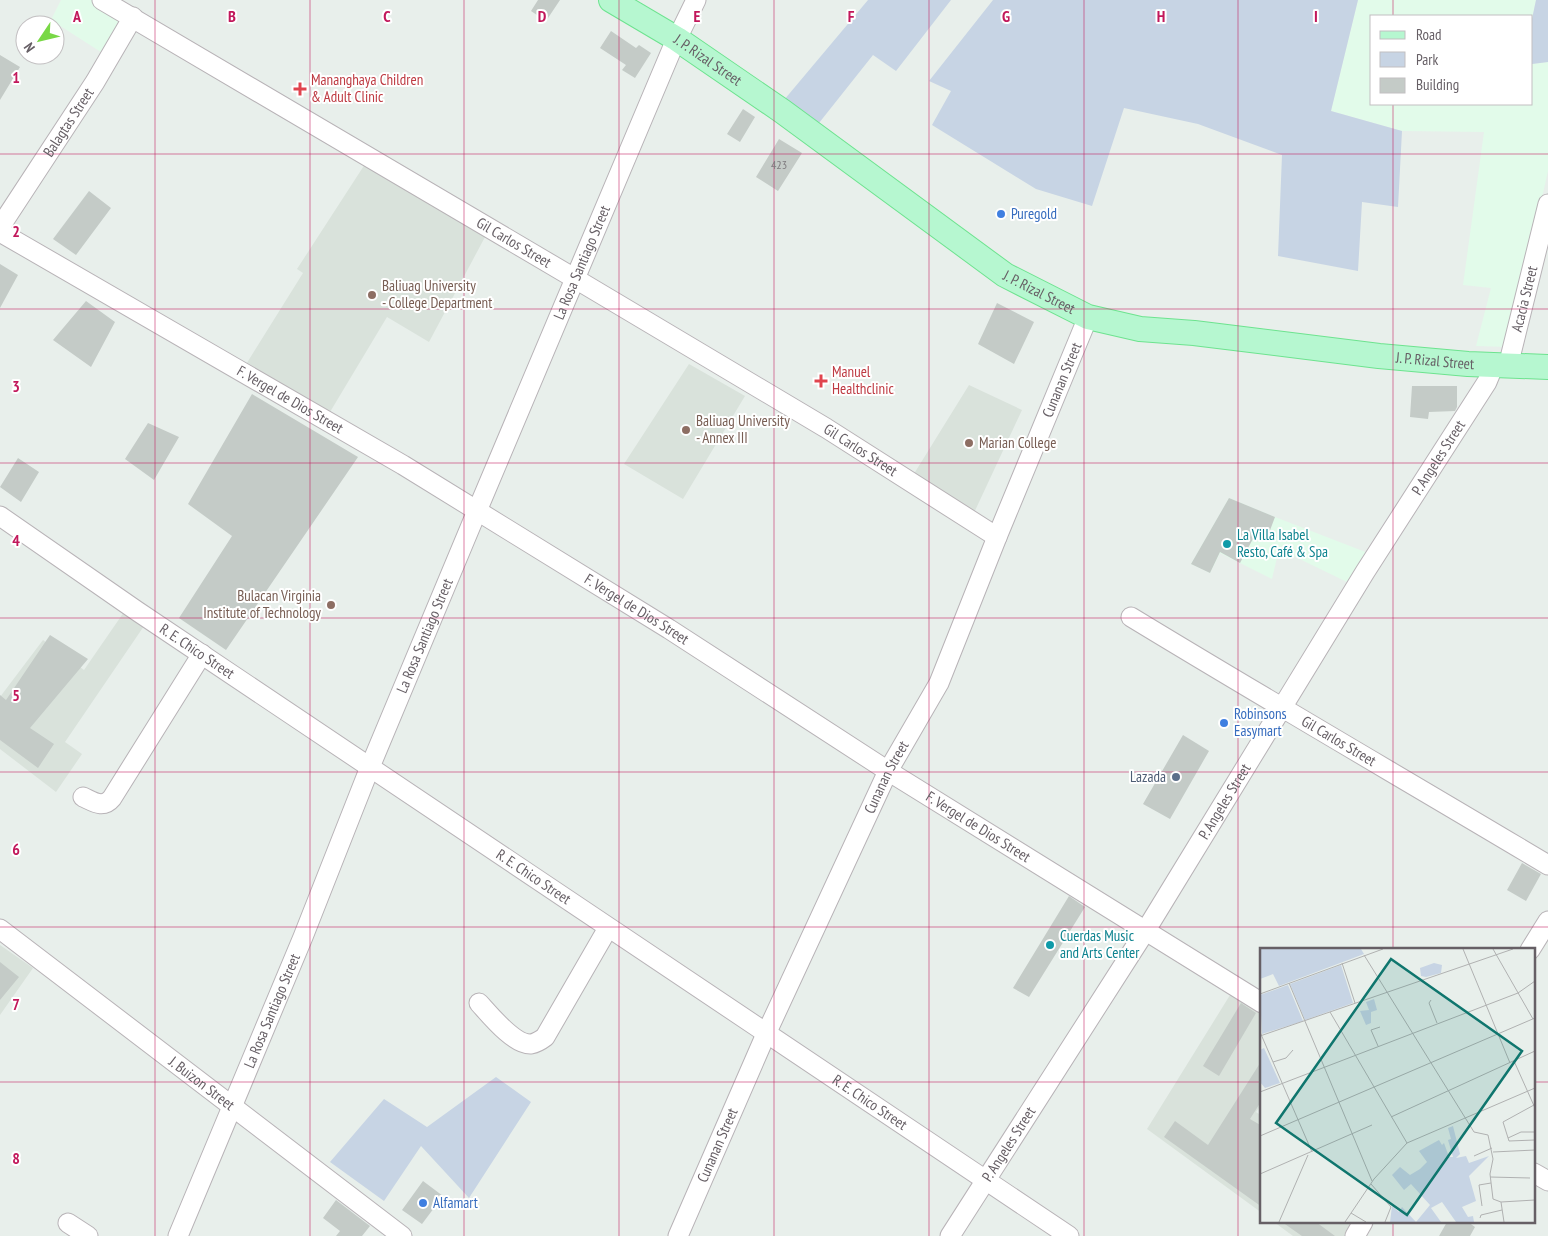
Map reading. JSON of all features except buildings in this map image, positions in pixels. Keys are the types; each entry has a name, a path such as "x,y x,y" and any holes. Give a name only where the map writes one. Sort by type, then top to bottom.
{"main road":[{"name":"J. P. Rizal Street","path":"611,0 677,39 782,112 1005,275 1088,317 1140,329 1194,333 1379,356 1468,364 1548,367"}],"street":[{"name":"Gil Carlos Street","path":"102,0 826,428 997,537"},
{"name":"La Rosa Santiago Street","path":"178,1236 304,937 370,767 476,510 677,39 696,0"},
{"name":"Balagtas Street","path":"0,227 95,82 133,17"},
{"name":"Acacia Street","path":"1501,365 1548,204"},
{"name":"F. Vergel de Dios Street","path":"0,232 403,465 669,629 888,771 1260,1002"},
{"name":"Cunanan Street","path":"678,1236 766,1034 888,771 939,683 1088,317"},
{"name":"P. Angeles Street","path":"950,1236 1146,930 1365,572 1487,382 1501,365"},
{"name":"R. E. Chico Street","path":"0,516 64,562 1069,1236"},
{"name":"Gil Carlos Street","path":"1130,617 1282,709 1548,865"},
{"path":"83,796 102,805 107,804 202,654"},
{"path":"1531,948 1548,921"},
{"path":"479,1003 517,1041 534,1044 545,1037 608,928"},
{"name":"J. Buizon Street","path":"0,930 402,1236"},
{"path":"1536,1174 1548,1181"},
{"path":"68,1223 88,1236"},
{"path":"1355,1236 1362,1224"}],"shaded area":[{"path":"61,0 95,0 126,16 104,54 65,29 65,15 54,15"},
{"path":"1358,0 1536,0 1533,15 1370,15 1370,105 1533,105 1533,64 1548,62 1548,171 1508,347 1476,346 1491,288 1463,285 1484,132 1402,131 1331,111"},
{"name":"Baliuag University - College Department","path":"367,161 485,237 429,342 387,317 327,417 245,366 303,273 297,269"},
{"name":"Baliuag University - Annex III","path":"689,364 745,396 683,499 624,464"},
{"name":"Marian College","path":"969,385 1022,410 973,515 912,477"},
{"name":"La Villa Isabel Resto, Café & Spa","path":"1229,498 1368,553 1349,583 1279,549 1272,579 1220,553 1210,573 1191,564"},
{"path":"124,612 144,626 65,742 82,754 56,792 0,749 0,697 43,640 84,670"},
{"path":"0,945 33,968 0,1015"},
{"path":"1235,987 1260,1002 1260,1106 1256,1112 1260,1115 1260,1212 1147,1129"},
{"path":"1277,1224 1354,1224 1347,1236 1293,1236"}],"green space":[{"path":"868,0 951,0 896,71 873,55 819,123 784,100"},
{"path":"993,0 1358,0 1331,111 1402,131 1398,207 1362,202 1358,271 1278,256 1282,155 1198,124 1124,108 1092,206 1036,189 932,125 951,91 929,81"},
{"path":"1536,0 1548,0 1548,62 1533,64 1533,15"},
{"path":"496,1077 531,1102 469,1198 421,1146 384,1201 330,1162 384,1099 427,1127"}],"place":[{"name":"Mananghaya Children & Adult Clinic","path":"300,89"},
{"name":"Puregold","path":"1001,214"},
{"name":"Baliuag University - College Department","path":"372,295"},
{"name":"Manuel Healthclinic","path":"821,381"},
{"name":"Baliuag University - Annex III","path":"686,430"},
{"name":"Marian College","path":"969,443"},
{"name":"La Villa Isabel Resto, Café & Spa","path":"1227,544"},
{"name":"Bulacan Virginia Institute of Technology","path":"331,605"},
{"name":"Robinsons Easymart","path":"1224,723"},
{"name":"Lazada","path":"1176,777"},
{"name":"Cuerdas Music and Arts Center","path":"1050,945"},
{"name":"Alfamart","path":"423,1203"}]}
